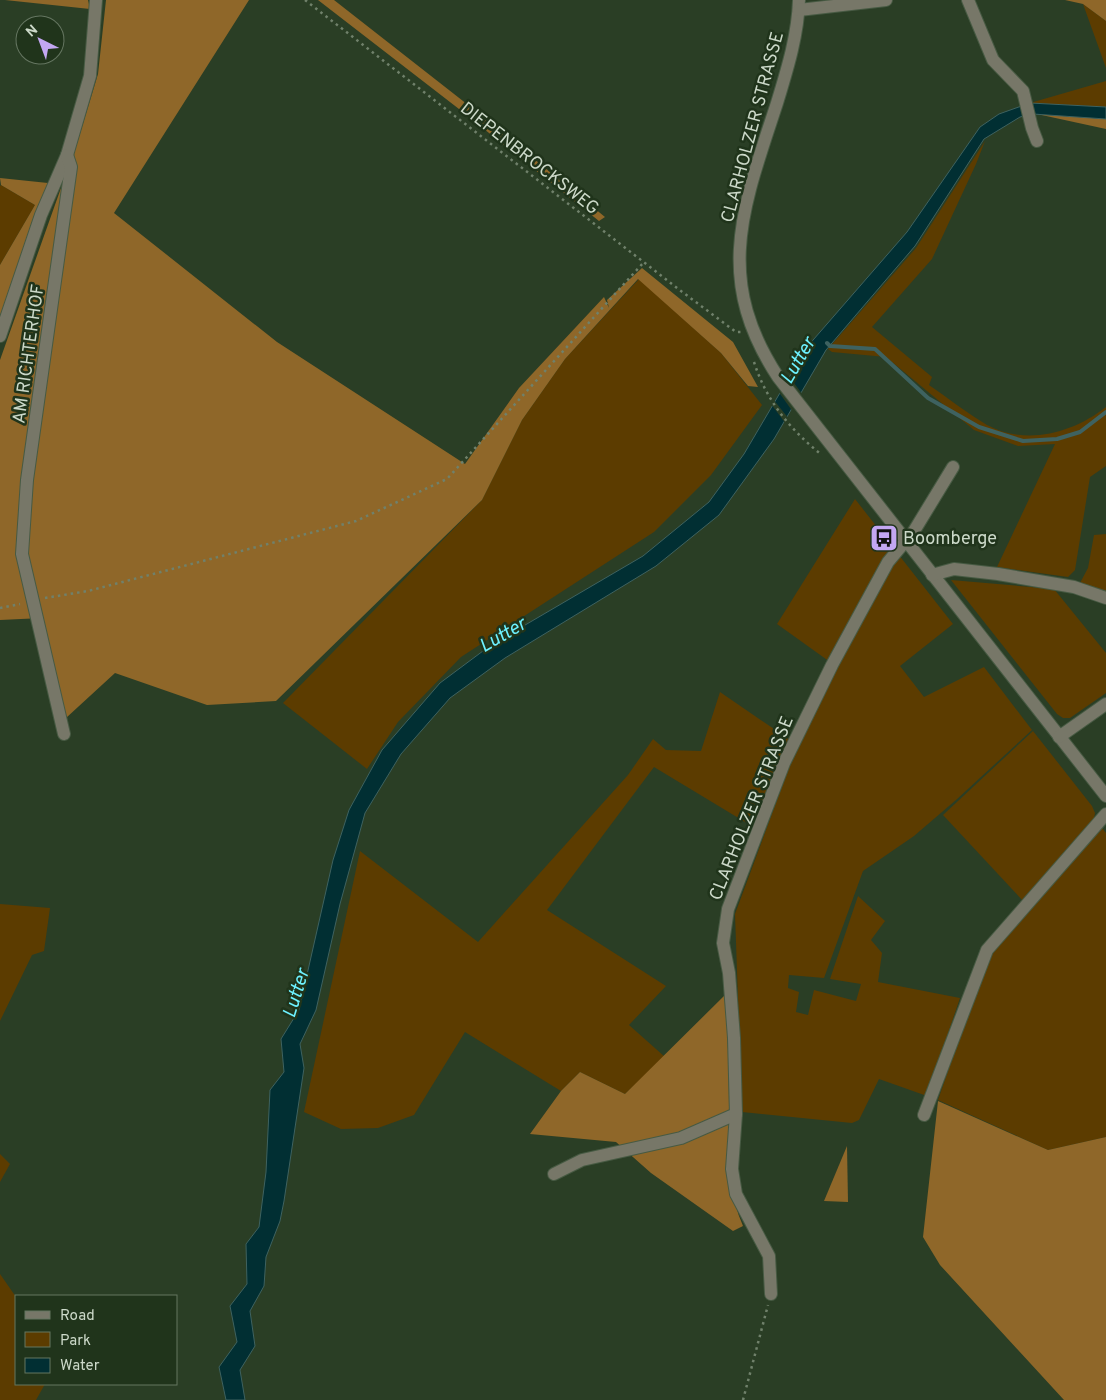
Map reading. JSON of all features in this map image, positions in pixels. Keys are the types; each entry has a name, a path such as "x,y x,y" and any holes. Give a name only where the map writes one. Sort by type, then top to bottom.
{"street":[{"name":"AM RICHTERHOF","path":"0,336 41,215 66,155 90,76 96,0"},
{"path":"799,5 886,0"},
{"path":"968,0 993,60 1023,91 1032,128 1038,142"},
{"name":"CLARHOLZER STRASSE","path":"799,5 784,80 753,175 744,212 739,248 740,281 746,313 764,355 778,378 1106,796"},
{"name":"AM RICHTERHOF","path":"64,734 22,554 28,480 71,167 66,155"},
{"path":"905,540 914,531 953,467"},
{"name":"CLARHOLZER STRASSE","path":"771,1294 769,1256 736,1194 732,1169 736,1114 729,972 723,943 728,909 784,763 837,656 888,562 905,540"},
{"path":"932,574 954,569 998,574 1074,587 1106,598"},
{"path":"1059,737 1106,704"},
{"path":"924,1115 987,950 1106,814"},
{"path":"554,1174 582,1160 681,1138 736,1114"}],"path":[{"name":"DIEPENBROCKSWEG","path":"305,0 723,323 736,332 742,332 745,340"},
{"path":"0,608 88,591 356,521 447,479 644,262"},
{"path":"752,356 767,395 794,429"},
{"path":"743,1400 771,1294"}],"green space":[{"path":"1083,4 1106,21 1106,68"},
{"path":"1106,81 1106,107 1030,103"},
{"path":"985,141 932,259 872,327 932,377 929,385 987,425 1002,431 1017,435 1049,434 1079,424 1106,407 1106,466 1090,477 1075,570 1068,577 997,567 1055,444 1018,446 974,430 886,357 832,352 828,349 916,248"},
{"path":"0,186 35,205 0,265"},
{"path":"639,279 721,353 762,405 711,475 654,532 461,657 398,722 367,769 283,703 482,500 522,420 565,359"},
{"path":"855,499 953,624 900,666 924,697 984,667 1032,730 914,836 863,871 824,978 789,975 788,988 799,992 796,1012 808,1015 814,990 856,1001 861,984 830,979 858,896 885,921 871,940 882,953 878,982 960,998 927,1096 879,1079 859,1120 852,1123 742,1112 735,914 790,765 837,667 777,624"},
{"path":"1106,534 1106,592 1080,583 1088,568 1094,535"},
{"path":"951,580 1054,589 1106,653 1106,693 1070,718 1063,718 1057,714"},
{"path":"720,692 790,740 755,828 654,767 547,910 666,986 629,1025 665,1057 625,1094 580,1072 561,1091 465,1032 414,1115 378,1128 341,1129 304,1112 360,851 478,942 628,775 653,739 666,750 701,751"},
{"path":"1033,731 1092,806 1095,813 1093,823 1024,902 943,815"},
{"path":"1102,828 1106,833 1106,1137 1048,1150 938,1100 989,951"},
{"path":"0,904 50,908 44,951 32,955 0,1021"},
{"path":"0,1154 10,1164 0,1182"},
{"path":"0,1274 15,1296 15,1385 44,1385 36,1400 0,1400"}],"shaded area":[{"path":"5,0 88,0 90,9"},
{"path":"106,0 249,0 114,213 277,342 465,464 519,388 604,297 609,308 607,300 642,268 733,342 758,387 748,386 721,353 638,279 565,359 522,420 482,500 276,701 207,705 115,673 66,718 42,618 0,620 0,360 78,140 98,74"},
{"path":"318,0 334,0 463,101 605,217 599,221"},
{"path":"1065,0 1106,0 1106,21 1083,4"},
{"path":"1037,114 1106,119 1106,129"},
{"path":"0,178 48,183 0,321 0,265 35,205 1,185"},
{"path":"725,995 729,1064 731,1182 743,1226 733,1231 651,1173 616,1142 530,1134 561,1091 580,1072 625,1094"},
{"path":"938,1101 1048,1150 1106,1137 1106,1400 1064,1400 940,1265 923,1237"},
{"path":"847,1146 848,1202 824,1201"}],"water":[{"path":"1030,103 1106,107 1106,119 1033,114 1020,117 984,139 915,246 826,350 774,439 719,515 656,566 505,658 450,698 401,754 365,813 340,904 316,1010 300,1044 304,1068 284,1201 280,1221 266,1257 264,1286 250,1311 255,1346 240,1370 245,1400 226,1400 219,1367 237,1342 230,1306 247,1284 246,1244 259,1227 266,1172 270,1090 284,1072 281,1039 299,1010 333,860 349,810 382,750 440,683 491,645 643,556 709,502 744,454 807,347 907,232 980,127 999,114"}],"pier":[{"path":"788,375 803,395 793,412 778,391"},
{"path":"773,399 789,419 786,424 771,404"}],"waterway":[{"name":"Lutter","path":"827,343 830,346 875,349 928,398 979,427 1023,441 1057,439 1080,432 1106,412"}],"place":[{"name":"Boomberge","path":"884,538"}]}
